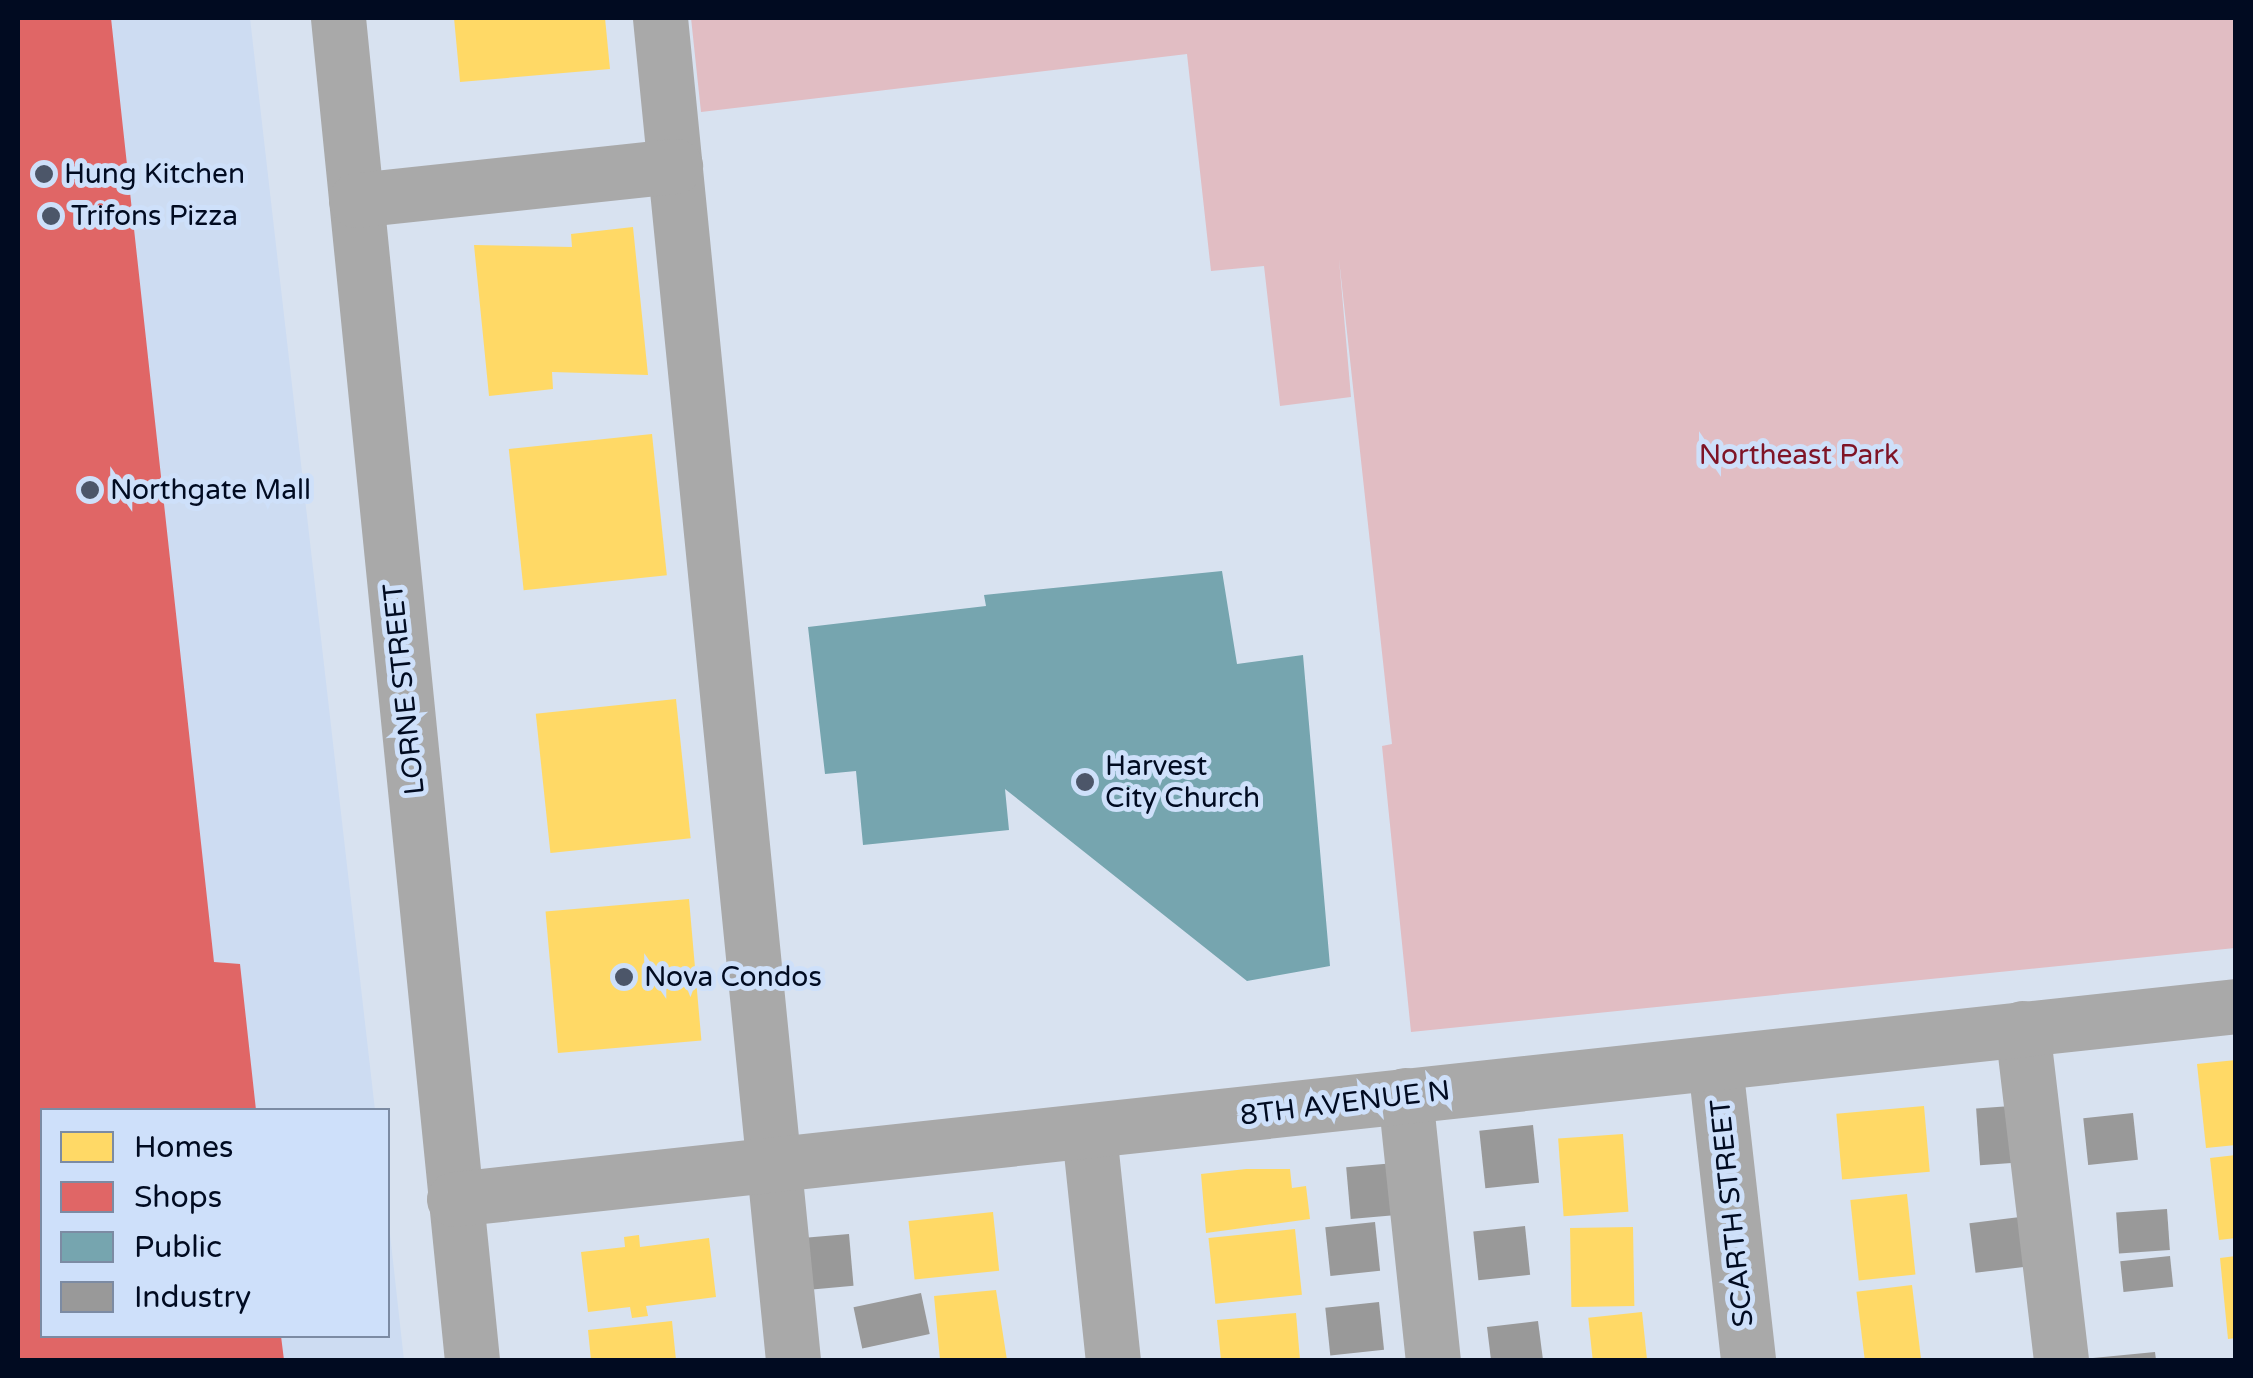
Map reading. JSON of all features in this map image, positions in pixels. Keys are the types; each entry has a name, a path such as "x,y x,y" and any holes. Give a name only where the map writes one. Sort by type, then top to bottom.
{"street":[{"name":"LORNE STREET","path":"338,18 472,1360"},
{"path":"660,18 794,1360"},
{"path":"356,200 675,166"},
{"name":"8TH AVENUE N","path":"454,1200 1088,1134 1405,1095 1715,1065 2236,1006"},
{"path":"2022,1028 2061,1360"},
{"name":"SCARTH STREET","path":"1715,1065 1748,1360"},
{"path":"1405,1095 1433,1360"},
{"path":"1088,1134 1112,1360"}],"shaded area":[{"path":"18,18 250,18 375,1108 40,1108 40,1338 390,1338 390,1234 404,1360 18,1360"}],"green space":[{"name":"Northeast Park","path":"691,18 2235,18 2235,948 1411,1032 1382,746 1392,744 1339,259 1351,397 1280,406 1264,266 1211,271 1187,54 701,112"}],"building: Homes":[{"path":"454,18 605,18 610,69 460,82"},
{"path":"633,227 648,375 552,372 553,389 489,396 474,245 572,247 571,234"},
{"path":"652,434 667,575 524,590 509,449"},
{"path":"676,699 691,838 550,853 536,714"},
{"name":"Nova Condos","path":"689,899 701,1040 558,1053 546,912"},
{"path":"2236,1060 2236,1145 2206,1148 2197,1064"},
{"path":"1924,1106 1930,1172 1842,1179 1836,1114"},
{"path":"1623,1134 1628,1212 1564,1216 1558,1139"},
{"path":"2236,1155 2236,1238 2219,1240 2210,1158"},
{"path":"1290,1169 1292,1188 1306,1186 1310,1219 1206,1233 1201,1174"},
{"path":"1907,1194 1915,1275 1859,1281 1850,1200"},
{"path":"993,1212 999,1271 915,1280 908,1221"},
{"path":"1633,1227 1634,1306 1571,1307 1570,1228"},
{"path":"1295,1229 1302,1295 1215,1304 1208,1238"},
{"path":"639,1235 640,1247 709,1238 716,1297 646,1306 648,1316 632,1318 630,1307 588,1312 581,1252 625,1247 624,1237"},
{"path":"2236,1256 2236,1338 2228,1339 2220,1258"},
{"path":"1912,1285 1921,1360 1865,1360 1856,1292"},
{"path":"996,1290 1007,1360 940,1360 934,1296"},
{"path":"1642,1312 1647,1360 1593,1360 1588,1318"},
{"path":"1296,1313 1300,1360 1221,1360 1217,1320"},
{"path":"672,1321 676,1360 591,1360 588,1330"}],"building: Shops":[{"name":"Northgate Mall","path":"18,18 111,18 214,962 240,964 256,1108 40,1108 40,1338 281,1338 284,1360 18,1360"}],"building: Public":[{"name":"Harvest City Church","path":"1222,571 1237,664 1303,655 1330,966 1247,981 1005,789 1009,830 863,845 856,771 825,774 808,627 986,606 984,595"}],"building: Industry":[{"path":"2025,1105 2029,1162 1980,1165 1976,1108"},
{"path":"2133,1113 2138,1160 2088,1165 2083,1118"},
{"path":"1533,1125 1539,1183 1485,1188 1479,1131"},
{"path":"1395,1163 1400,1215 1351,1219 1346,1167"},
{"path":"2167,1209 2170,1250 2119,1253 2116,1213"},
{"path":"2028,1216 2034,1266 1976,1273 1969,1223"},
{"path":"1375,1222 1380,1271 1330,1276 1325,1227"},
{"path":"1525,1226 1530,1275 1478,1280 1473,1231"},
{"path":"849,1234 854,1286 807,1290 802,1238"},
{"path":"2170,1256 2173,1287 2124,1292 2120,1261"},
{"path":"921,1293 930,1334 862,1348 854,1307"},
{"path":"1379,1302 1384,1350 1330,1355 1325,1308"},
{"path":"1538,1321 1543,1360 1491,1360 1487,1327"},
{"path":"2155,1352 2156,1360 2093,1360 2093,1358"}],"place":[{"name":"Hung Kitchen","path":"44,174"},
{"name":"Trifons Pizza","path":"51,216"},
{"name":"Northgate Mall","path":"90,490"},
{"name":"Harvest City Church","path":"1085,782"},
{"name":"Nova Condos","path":"624,977"}]}
